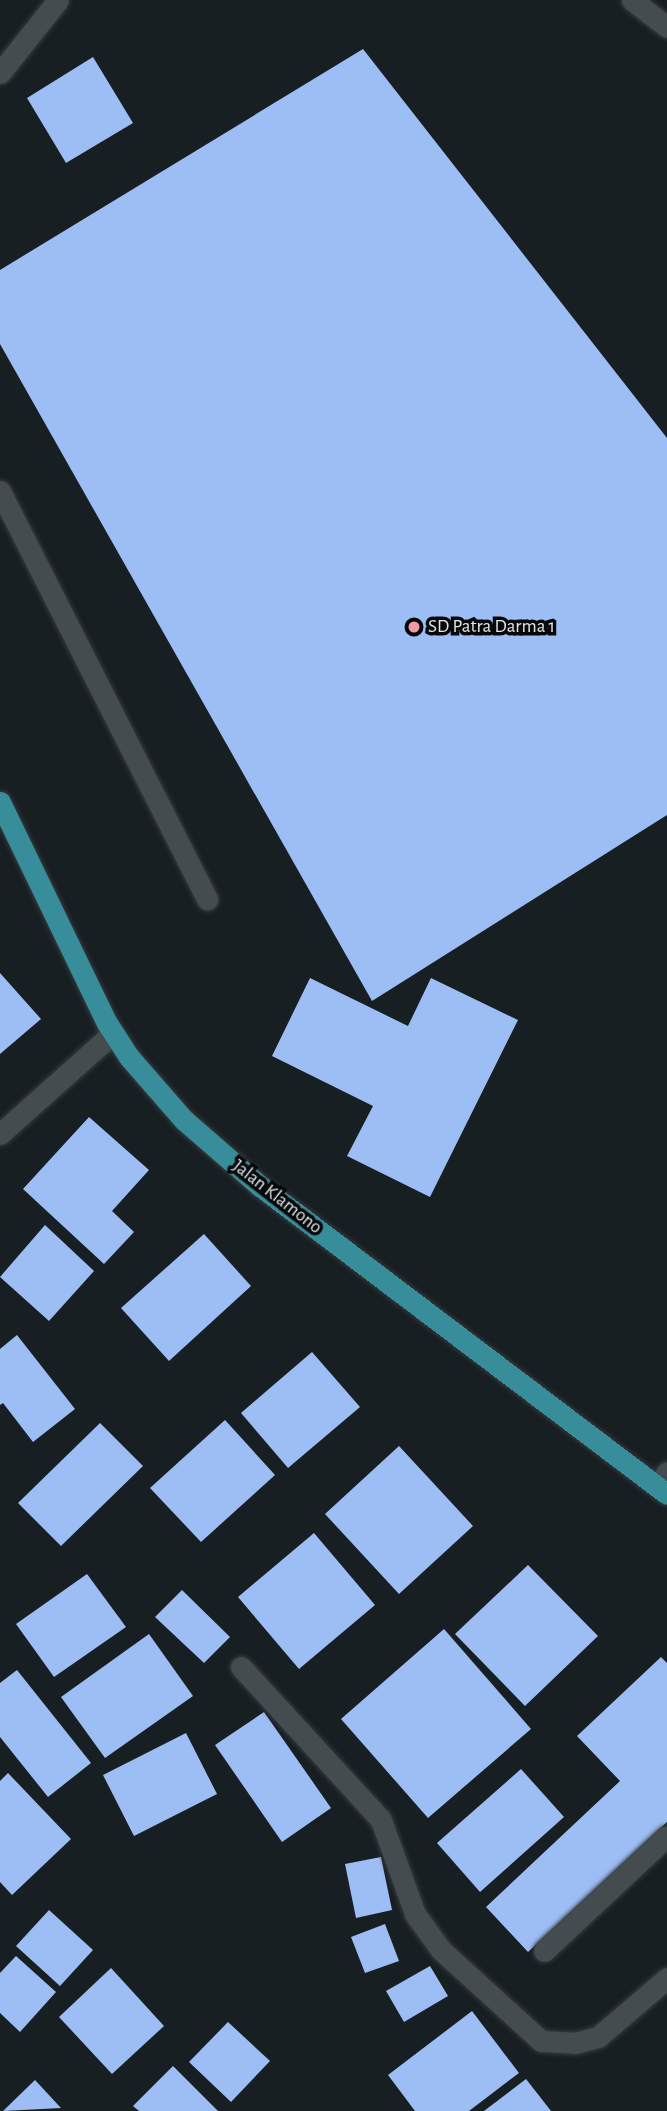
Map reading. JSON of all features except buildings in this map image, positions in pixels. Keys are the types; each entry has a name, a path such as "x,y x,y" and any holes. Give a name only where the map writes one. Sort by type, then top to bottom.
{"main road":[{"name":"Jalan Klamono","path":"0,802 113,1032 165,1101 260,1186 664,1484"}],"street":[{"path":"0,73 58,0"},
{"path":"632,0 667,27"},
{"path":"0,491 207,899"},
{"path":"0,1134 113,1032"},
{"path":"241,1667 381,1820 415,1913 441,1950 541,2041 575,2043 598,2037 667,1978"},
{"path":"544,1951 667,1836"}],"place":[{"name":"SD Patra Darma 1","path":"414,627"}]}
